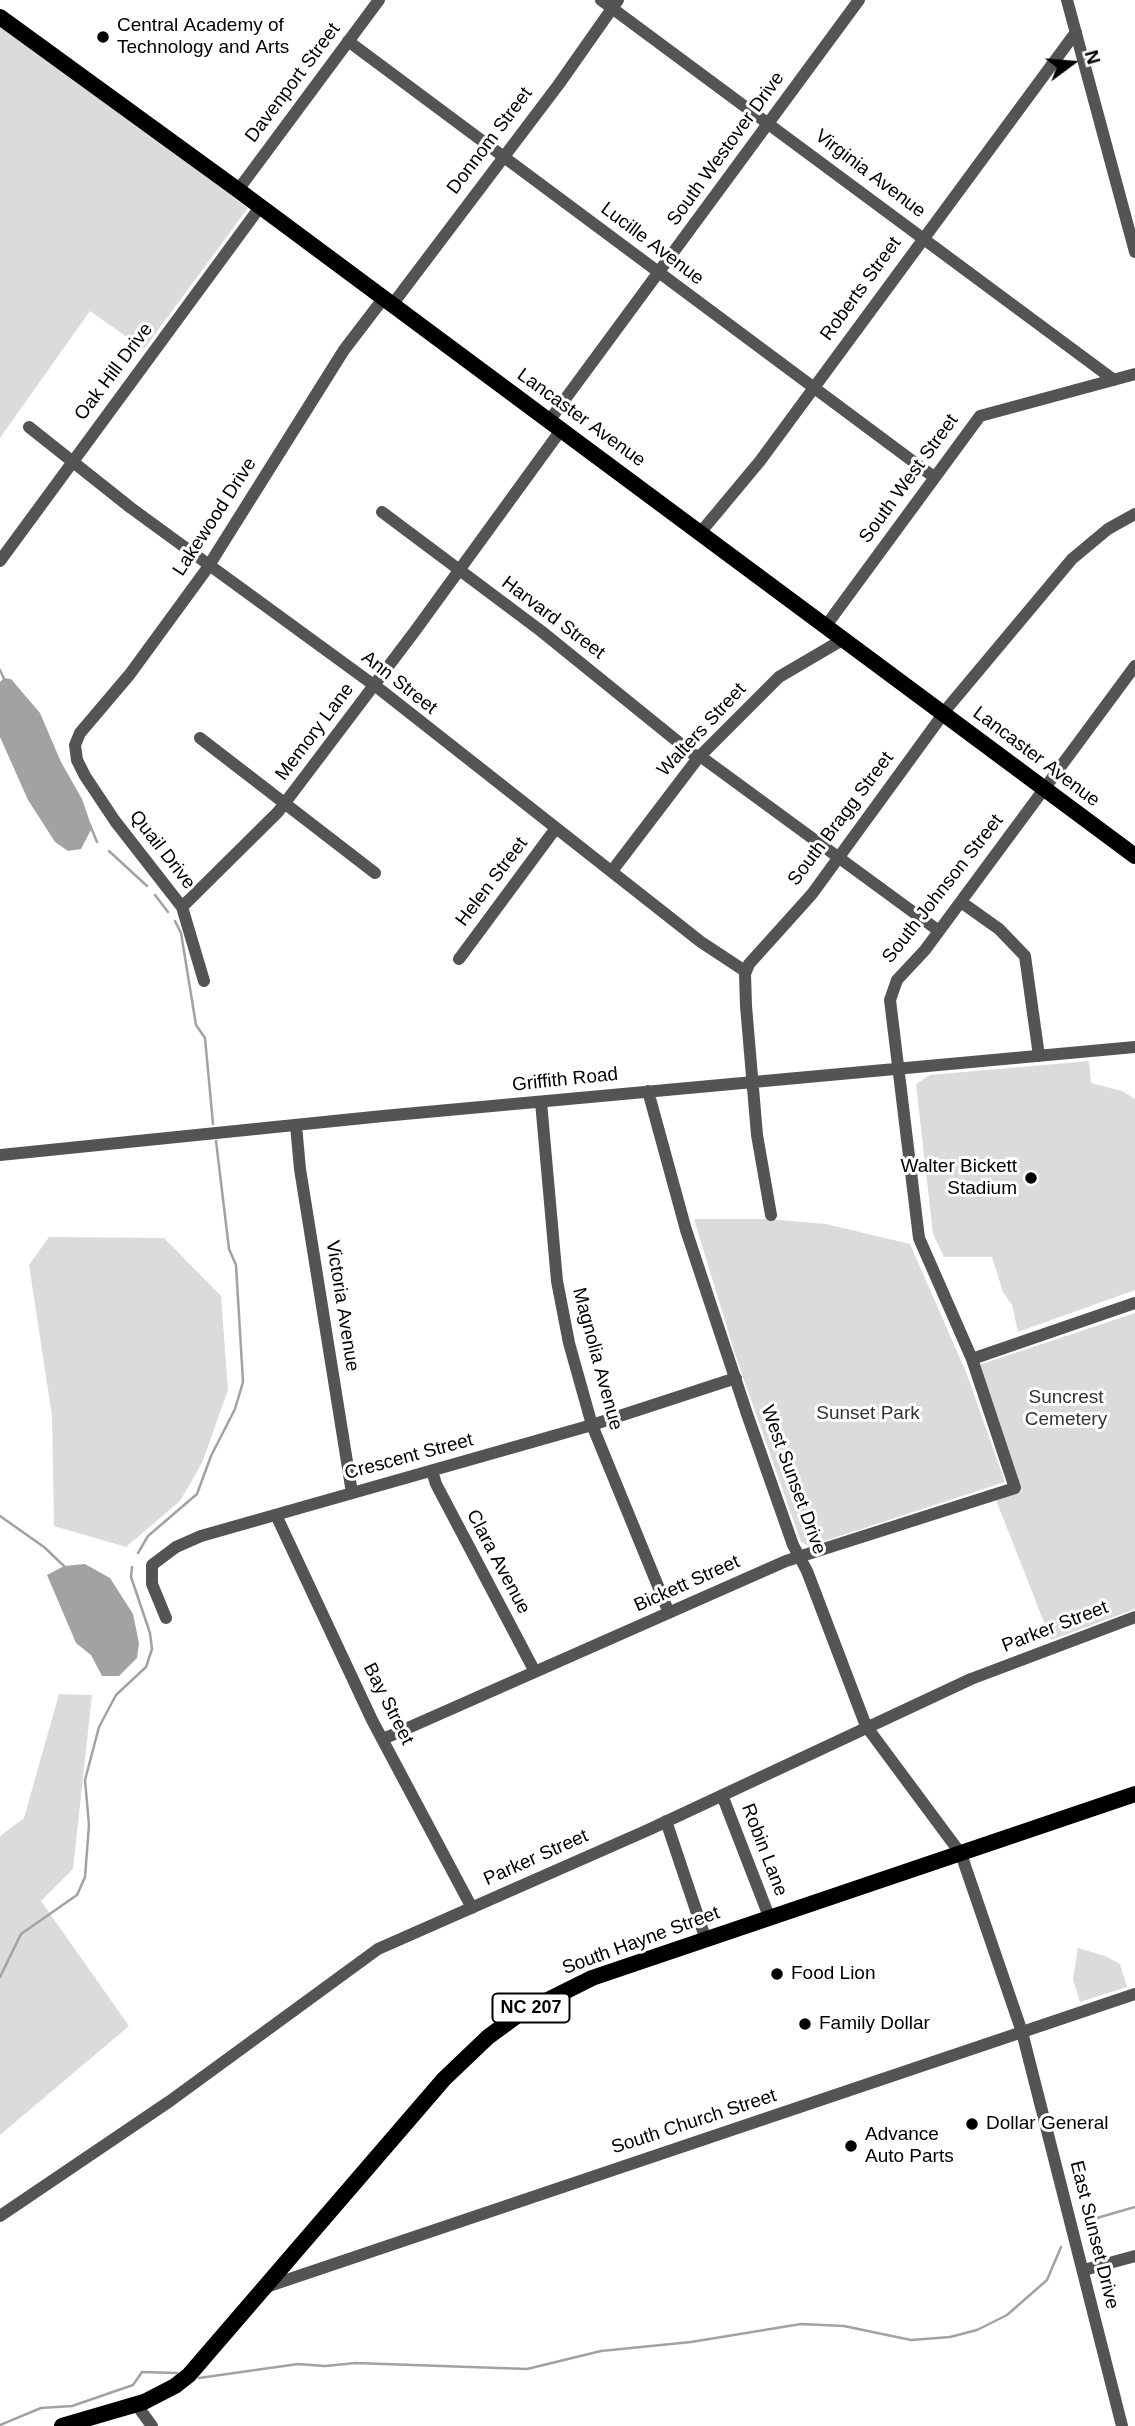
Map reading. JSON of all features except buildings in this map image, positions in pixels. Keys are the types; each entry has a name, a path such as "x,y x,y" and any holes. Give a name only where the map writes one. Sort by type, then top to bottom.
{"main road":[{"name":"Lancaster Avenue","path":"0,17 238,190 1135,856"},
{"name":"South Hayne Street","path":"62,2426 136,2404 175,2386 189,2375 444,2078 488,2037 518,2015 574,1986 1135,1794"}],"street":[{"name":"Davenport Street","path":"238,190 379,0"},
{"name":"Virginia Avenue","path":"601,0 615,4 768,123 1114,380"},
{"name":"South Westover Drive","path":"555,426 659,273 859,0"},
{"path":"1067,0 1129,201 1135,252"},
{"name":"Donnom Street","path":"388,302 503,157 615,4"},
{"name":"Roberts Street","path":"700,533 760,461 1076,32"},
{"name":"Lucille Avenue","path":"348,41 934,477"},
{"name":"Oak Hill Drive","path":"0,561 260,207"},
{"name":"Lakewood Drive","path":"75,751 80,733 130,674 209,565 258,492 280,449 308,405 388,302"},
{"name":"South West Street","path":"825,627 980,416 1135,374"},
{"name":"Memory Lane","path":"182,907 285,804 459,572 555,426"},
{"name":"Ann Street","path":"29,427 374,687 701,942 745,971"},
{"name":"Harvard Street","path":"382,512 541,631 699,757 939,931"},
{"name":"South Bragg Street","path":"745,971 758,951 791,918 837,859 944,714 1072,559 1108,529 1135,514"},
{"name":"Walters Street","path":"612,871 699,757 779,677 842,640"},
{"name":"South Johnson Street","path":"1015,1488 972,1359 919,1238 890,1000 897,980 961,902 1135,666"},
{"path":"200,738 375,873"},
{"name":"Quail Drive","path":"75,751 80,768 115,821 182,907 204,981"},
{"name":"Helen Street","path":"458,959 556,828"},
{"path":"961,902 1007,936 1025,956 1039,1056"},
{"path":"745,971 757,1135 771,1215"},
{"name":"Griffith Road","path":"0,1155 648,1091 1135,1047"},
{"name":"West Sunset Drive","path":"648,1091 686,1230 736,1378 799,1557 866,1726 961,1854"},
{"name":"Magnolia Avenue","path":"541,1102 557,1281 569,1343 592,1425 669,1613"},
{"name":"Victoria Avenue","path":"296,1125 300,1169 352,1493"},
{"path":"972,1359 1135,1303"},
{"name":"Crescent Street","path":"166,1618 152,1584 152,1565 176,1547 201,1536 592,1425 736,1378"},
{"name":"Clara Avenue","path":"432,1471 436,1484 534,1670"},
{"name":"Bickett Street","path":"383,1739 534,1670 799,1557 1015,1488"},
{"name":"Bay Street","path":"276,1515 419,1812 472,1908"},
{"name":"Parker Street","path":"0,2216 170,2101 378,1948 666,1821 971,1679 1135,1617"},
{"name":"Robin Lane","path":"722,1795 770,1919"},
{"path":"666,1821 706,1940"},
{"name":"East Sunset Drive","path":"961,1854 1022,2032 1122,2426"},
{"name":"South Church Street","path":"265,2287 1135,1994"},
{"path":"1084,2270 1135,2256"},
{"path":"136,2404 152,2426"}],"green space":[{"path":"0,25 248,208 144,349 90,311 0,438"},
{"name":"Walter Bickett Stadium","path":"1089,1061 1091,1083 1122,1091 1135,1099 1135,1290 1018,1332 1012,1305 1003,1292 992,1257 944,1257 933,1234 916,1084 930,1075"},
{"name":"Sunset Park","path":"694,1219 767,1219 826,1224 910,1244 966,1372 1005,1482 809,1546 801,1542 735,1354"},
{"path":"49,1237 164,1238 221,1296 228,1390 202,1463 180,1501 126,1547 54,1526 52,1416 29,1265"},
{"name":"Suncrest Cemetery","path":"1135,1313 1135,1609 1051,1640 996,1500 1022,1491 979,1365"},
{"path":"59,1694 92,1695 73,1869 41,1901 129,2026 0,2135 0,1836 24,1818"},
{"path":"1078,1948 1105,1956 1120,1964 1127,1987 1080,2002 1073,1979"}],"shaded area":[{"path":"4,678 11,679 40,713 61,762 82,799 92,828 81,849 68,851 55,842 28,800 0,737 0,682"},
{"path":"85,1564 110,1578 133,1614 139,1643 137,1658 119,1676 102,1676 91,1655 76,1643 47,1575 64,1566"}],"waterway":[{"path":"0,670 5,681"},
{"path":"90,825 97,842"},
{"path":"109,851 147,886"},
{"path":"155,895 168,912"},
{"path":"175,921 181,933 196,1025 205,1038 213,1124"},
{"path":"138,1553 148,1536 197,1494 211,1456 235,1409 243,1382 236,1265 229,1249 216,1141"},
{"path":"0,1516 44,1547 64,1566"},
{"path":"0,1977 21,1934 77,1895 85,1877 89,1825 85,1780 99,1727 116,1695 146,1667 152,1649 150,1633 131,1577 132,1567"},
{"path":"1090,2220 1135,2207"},
{"path":"199,2378 298,2364 325,2366 356,2363 527,2369 601,2351 691,2342 801,2324 844,2326 911,2340 950,2337 977,2330 1007,2315 1047,2280 1061,2247"},
{"path":"0,2425 41,2408 72,2406 133,2385 142,2372 177,2373"}],"place":[{"name":"Central Academy of Technology and Arts","path":"103,37"},
{"name":"Walter Bickett Stadium","path":"1031,1178"},
{"name":"Food Lion","path":"777,1974"},
{"name":"Family Dollar","path":"805,2024"},
{"name":"Dollar General","path":"972,2124"},
{"name":"Advance Auto Parts","path":"851,2146"}]}
